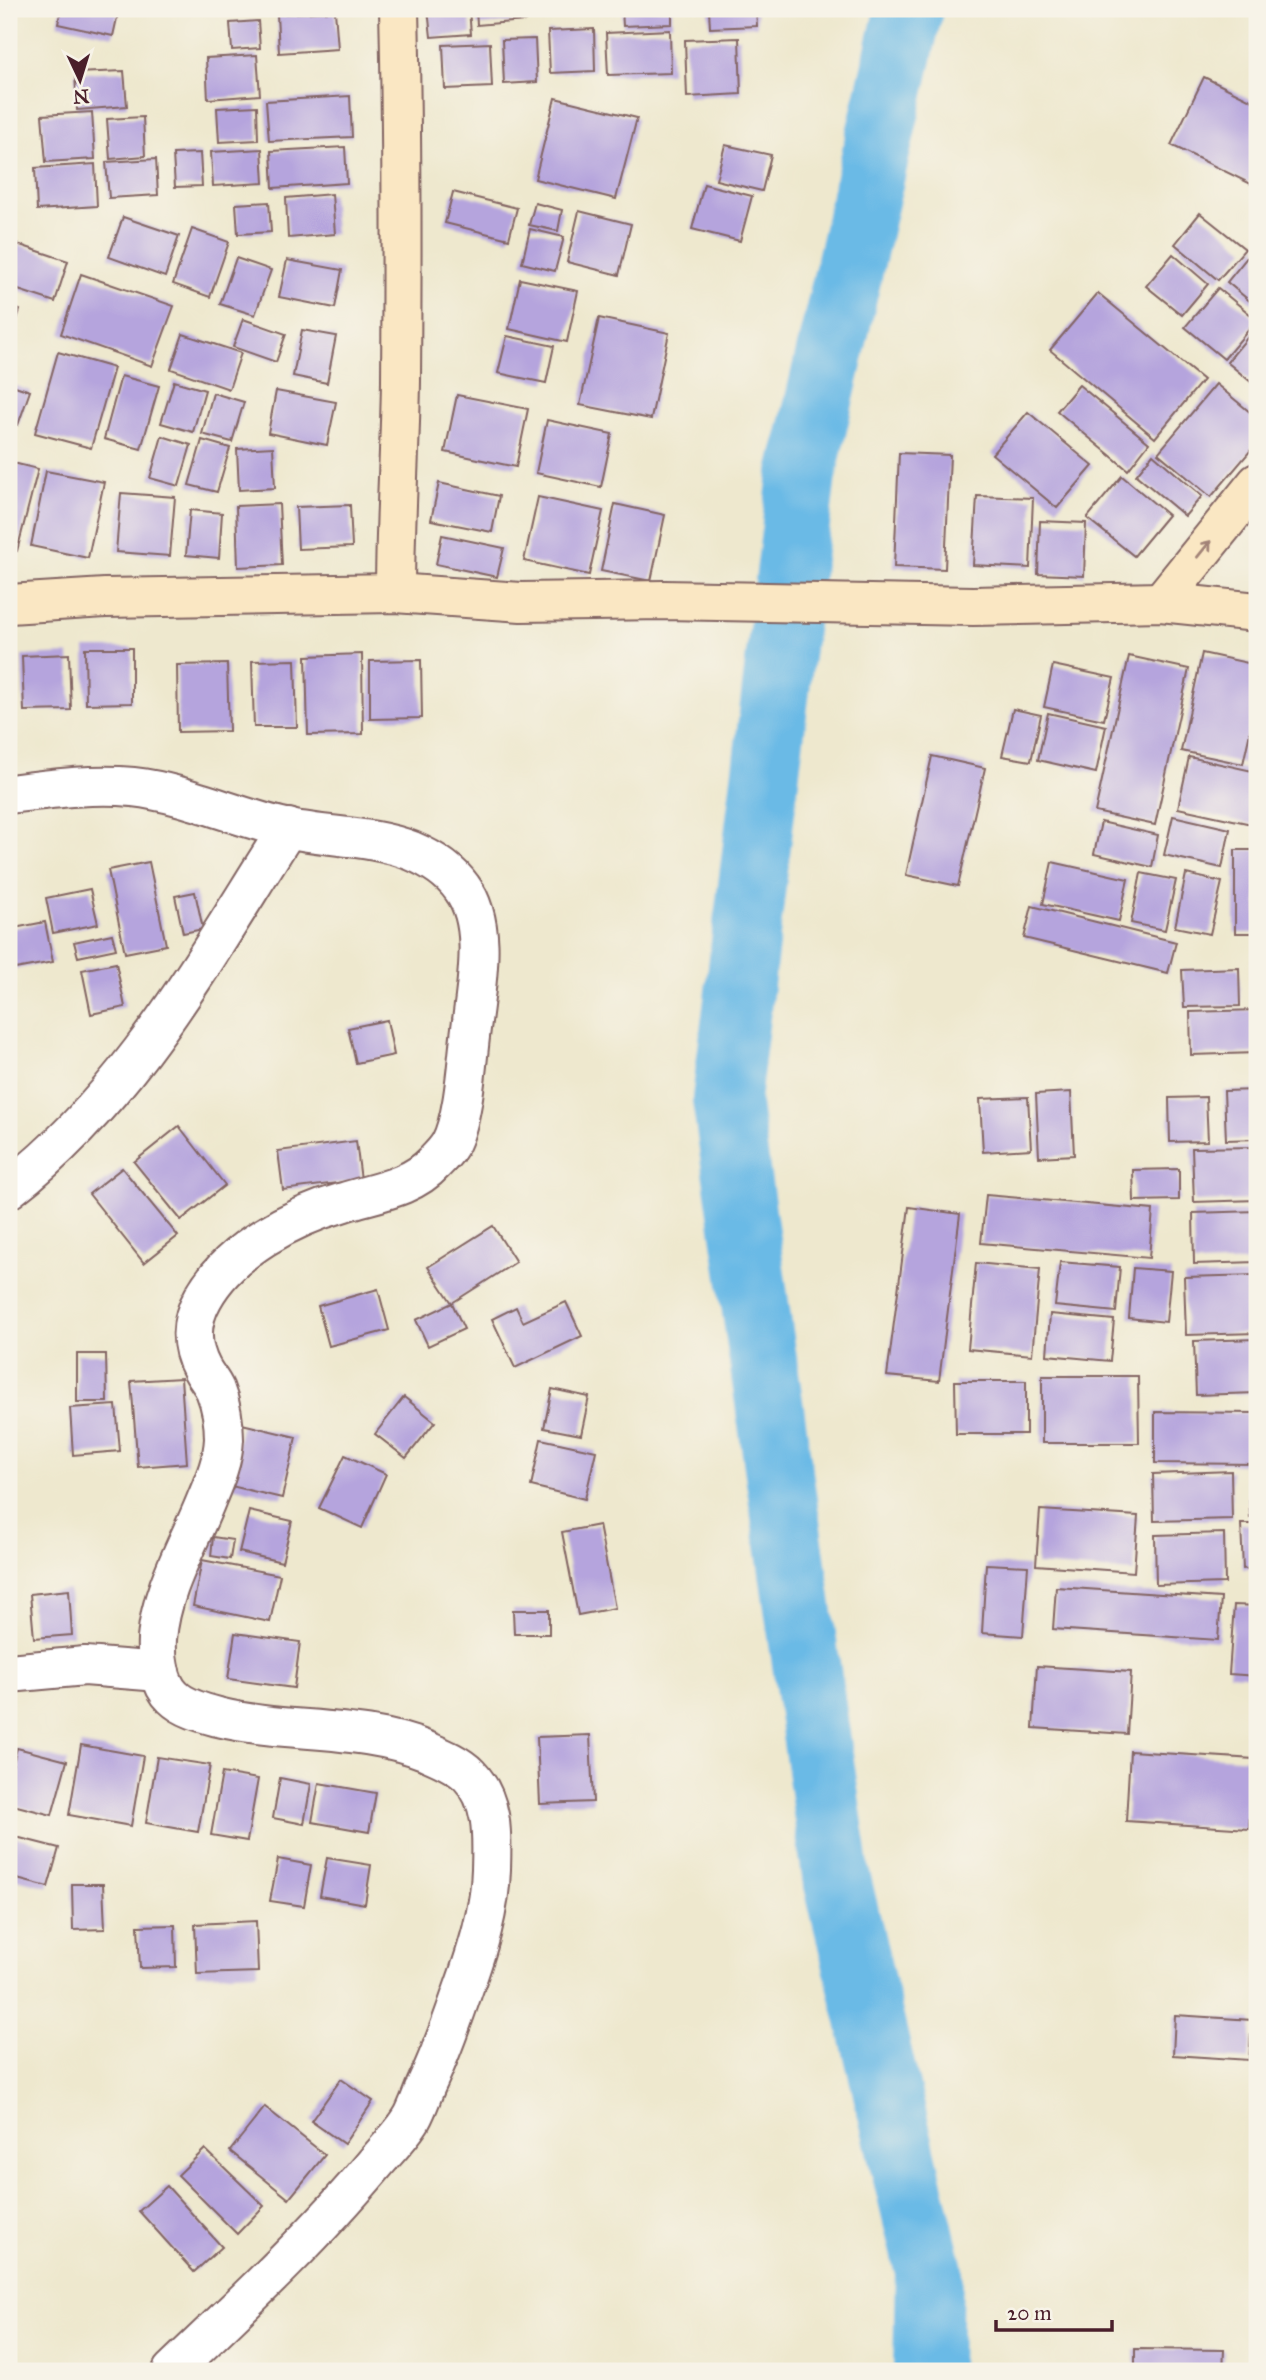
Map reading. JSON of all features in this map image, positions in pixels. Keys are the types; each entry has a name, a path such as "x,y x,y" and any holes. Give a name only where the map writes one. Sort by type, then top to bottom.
{"street":[{"path":"395,593 401,357 402,130 399,9"},
{"path":"1161,602 1257,483"},
{"path":"9,604 105,598 395,593 521,602 664,600 973,606 1161,602 1257,612"},
{"path":"9,793 90,786 134,787 288,828 405,848 452,874 468,895 476,928 478,970 460,1110 451,1143 429,1169 396,1187 307,1213 272,1231 232,1262 205,1293 194,1316 191,1339 200,1366 214,1388 223,1417 224,1444 219,1469 196,1528 171,1580 162,1610 157,1643 160,1672 175,1701 204,1713 250,1723 357,1732 405,1742 442,1757 467,1772 486,1798 492,1837 490,1896 475,1956 446,2040 411,2120 352,2190 286,2261 172,2371"},
{"path":"9,1189 36,1168 80,1126 158,1033 288,828"},
{"path":"9,1673 85,1666 160,1672"}],"building":[{"path":"61,9 119,9 113,36 58,24"},
{"path":"428,9 469,9 471,34 431,37"},
{"path":"476,9 524,9 525,21 477,25"},
{"path":"541,9 578,9 578,11 541,14"},
{"path":"622,9 672,9 672,24 623,26"},
{"path":"709,9 756,9 757,26 710,28"},
{"path":"335,11 338,49 279,53 277,14"},
{"path":"258,21 260,48 232,50 230,23"},
{"path":"594,29 595,71 550,73 548,31"},
{"path":"670,30 671,73 608,75 606,33"},
{"path":"739,38 741,94 687,97 685,40"},
{"path":"535,39 537,82 504,84 502,40"},
{"path":"490,43 492,87 445,89 443,45"},
{"path":"257,55 260,95 208,99 206,58"},
{"path":"124,71 127,106 77,110 75,73"},
{"path":"1204,77 1257,103 1257,187 1171,145"},
{"path":"350,96 352,137 269,141 266,101"},
{"path":"555,98 637,118 616,199 535,179"},
{"path":"257,106 258,140 219,142 217,108"},
{"path":"92,112 95,159 46,162 42,115"},
{"path":"143,117 145,156 110,159 107,119"},
{"path":"725,145 771,155 762,191 716,180"},
{"path":"345,147 347,183 273,188 271,151"},
{"path":"262,149 264,183 213,186 211,152"},
{"path":"200,153 202,186 175,187 173,154"},
{"path":"156,159 158,195 109,198 106,162"},
{"path":"95,164 97,206 37,210 35,168"},
{"path":"704,184 752,196 740,241 692,229"},
{"path":"453,192 517,208 509,239 445,223"},
{"path":"332,194 335,234 288,238 286,198"},
{"path":"269,202 271,232 238,234 236,204"},
{"path":"535,203 562,210 558,231 529,225"},
{"path":"579,211 631,224 619,275 567,262"},
{"path":"1200,213 1245,249 1218,280 1175,244"},
{"path":"123,217 179,236 165,277 109,257"},
{"path":"192,229 229,242 210,297 173,284"},
{"path":"530,229 564,237 555,271 522,263"},
{"path":"14,243 68,261 55,302 9,287 9,258"},
{"path":"1257,245 1257,307 1227,282"},
{"path":"1173,254 1208,284 1182,315 1146,286"},
{"path":"236,258 271,270 255,315 220,304"},
{"path":"287,260 342,270 335,308 279,297"},
{"path":"81,274 174,306 152,366 61,334"},
{"path":"520,279 578,291 567,342 509,329"},
{"path":"1218,288 1257,320 1224,359 1185,327"},
{"path":"1098,293 1203,380 1155,438 1050,350"},
{"path":"9,306 20,310 9,344"},
{"path":"599,318 669,333 651,419 580,405"},
{"path":"243,319 286,334 276,362 233,347"},
{"path":"1257,326 1257,387 1227,362"},
{"path":"302,330 336,336 327,383 293,376"},
{"path":"183,334 241,353 229,389 171,369"},
{"path":"507,336 554,346 546,383 498,373"},
{"path":"58,352 114,368 91,448 35,433"},
{"path":"121,376 159,386 141,449 104,439"},
{"path":"174,381 205,390 193,432 161,423"},
{"path":"9,384 30,391 18,425 9,422"},
{"path":"1216,384 1257,418 1257,443 1211,497 1158,453"},
{"path":"1079,385 1149,443 1128,470 1057,411"},
{"path":"276,391 336,402 327,445 268,433"},
{"path":"213,393 244,402 232,442 202,434"},
{"path":"457,395 528,409 516,467 445,452"},
{"path":"1028,412 1093,466 1057,508 992,454"},
{"path":"547,420 612,434 601,487 536,473"},
{"path":"162,436 191,445 179,486 150,478"},
{"path":"202,440 230,448 217,492 189,485"},
{"path":"273,447 275,488 239,490 237,449"},
{"path":"899,453 950,455 945,569 894,567"},
{"path":"1153,454 1202,496 1185,516 1136,475"},
{"path":"9,462 38,469 17,551 9,549"},
{"path":"46,471 104,482 88,558 31,546"},
{"path":"1122,476 1168,515 1134,556 1087,518"},
{"path":"439,483 499,496 492,532 431,520"},
{"path":"121,493 175,497 170,556 116,552"},
{"path":"977,496 1033,498 1030,568 973,565"},
{"path":"538,497 603,511 589,575 524,561"},
{"path":"279,504 282,565 238,567 236,506"},
{"path":"615,504 665,515 651,581 601,571"},
{"path":"350,505 352,547 298,549 296,507"},
{"path":"190,510 222,513 219,558 186,555"},
{"path":"1040,521 1086,523 1084,576 1038,574"},
{"path":"442,535 504,548 497,577 436,564"},
{"path":"85,648 132,648 132,703 86,704"},
{"path":"1202,653 1257,665 1257,701 1243,764 1181,751"},
{"path":"69,654 71,710 24,711 22,656"},
{"path":"362,654 363,734 308,735 306,656"},
{"path":"1129,656 1189,669 1155,825 1095,812"},
{"path":"295,660 297,727 254,727 252,661"},
{"path":"421,660 422,718 370,719 370,661"},
{"path":"227,664 229,731 178,732 177,665"},
{"path":"1053,665 1114,678 1104,720 1044,707"},
{"path":"1013,709 1041,715 1031,761 1002,756"},
{"path":"1048,713 1106,726 1096,773 1038,760"},
{"path":"932,756 985,768 958,886 906,875"},
{"path":"1189,757 1257,772 1256,825 1178,808"},
{"path":"1173,816 1230,829 1222,868 1164,855"},
{"path":"1101,822 1158,835 1152,867 1094,854"},
{"path":"1235,850 1257,850 1257,933 1235,933"},
{"path":"149,862 166,945 125,953 108,870"},
{"path":"1052,862 1128,879 1119,921 1043,904"},
{"path":"1141,873 1176,880 1165,930 1131,923"},
{"path":"1186,874 1222,882 1210,934 1175,927"},
{"path":"90,889 98,924 53,933 46,898"},
{"path":"195,892 203,929 183,933 175,896"},
{"path":"1032,906 1176,942 1168,973 1024,938"},
{"path":"45,922 53,962 15,969 9,929"},
{"path":"112,934 116,949 78,957 74,942"},
{"path":"116,963 125,1007 91,1014 82,970"},
{"path":"1239,968 1240,1006 1184,1007 1182,970"},
{"path":"1257,1010 1257,1053 1191,1055 1190,1012"},
{"path":"387,1020 394,1055 356,1063 348,1028"},
{"path":"1257,1090 1257,1139 1226,1140 1224,1091"},
{"path":"1071,1092 1074,1155 1039,1157 1036,1094"},
{"path":"1028,1097 1031,1149 983,1152 980,1099"},
{"path":"1206,1097 1208,1141 1170,1142 1169,1098"},
{"path":"179,1126 225,1185 181,1220 134,1162"},
{"path":"356,1141 361,1180 283,1190 278,1151"},
{"path":"1257,1147 1257,1200 1194,1202 1192,1148"},
{"path":"122,1168 178,1236 144,1263 89,1194"},
{"path":"1179,1169 1179,1200 1134,1201 1133,1170"},
{"path":"986,1195 1153,1210 1149,1258 981,1243"},
{"path":"909,1207 960,1214 939,1381 887,1376"},
{"path":"1257,1211 1257,1262 1194,1264 1193,1213"},
{"path":"493,1226 516,1262 452,1303 428,1267"},
{"path":"1060,1262 1120,1267 1116,1312 1055,1306"},
{"path":"976,1263 1040,1269 1032,1355 968,1349"},
{"path":"1133,1268 1171,1271 1166,1322 1129,1318"},
{"path":"1257,1275 1257,1333 1186,1335 1184,1277"},
{"path":"378,1289 389,1330 329,1346 318,1306"},
{"path":"566,1302 582,1336 515,1368 492,1319 516,1307 523,1322"},
{"path":"452,1303 464,1329 428,1346 416,1320"},
{"path":"1050,1314 1114,1320 1110,1361 1047,1355"},
{"path":"1257,1339 1257,1393 1196,1395 1194,1341"},
{"path":"77,1354 106,1354 107,1402 77,1402"},
{"path":"1042,1376 1138,1376 1139,1443 1042,1443"},
{"path":"181,1378 187,1463 138,1467 131,1381"},
{"path":"955,1381 1026,1381 1026,1434 956,1434"},
{"path":"552,1389 589,1397 581,1435 544,1428"},
{"path":"404,1397 435,1422 406,1458 375,1434"},
{"path":"116,1405 120,1451 73,1455 70,1408"},
{"path":"1155,1412 1257,1413 1257,1464 1155,1463"},
{"path":"242,1424 296,1437 282,1498 227,1485"},
{"path":"541,1439 596,1451 585,1499 531,1486"},
{"path":"345,1455 386,1474 362,1528 319,1508"},
{"path":"1231,1471 1232,1519 1154,1521 1153,1474"},
{"path":"1249,1484 1257,1484 1257,1518 1250,1518"},
{"path":"1040,1510 1138,1516 1134,1572 1036,1565"},
{"path":"249,1511 292,1521 282,1562 239,1552"},
{"path":"1241,1524 1257,1524 1257,1568 1243,1569"},
{"path":"599,1525 615,1608 578,1615 562,1532"},
{"path":"1224,1533 1225,1583 1156,1585 1155,1535"},
{"path":"213,1537 233,1540 230,1559 211,1556"},
{"path":"202,1560 280,1575 270,1622 193,1606"},
{"path":"986,1564 1028,1566 1023,1636 982,1633"},
{"path":"1056,1587 1221,1598 1218,1640 1053,1629"},
{"path":"69,1590 72,1635 34,1638 30,1594"},
{"path":"1234,1605 1257,1606 1257,1676 1229,1674"},
{"path":"513,1610 549,1610 549,1634 514,1634"},
{"path":"235,1633 300,1642 294,1688 228,1679"},
{"path":"1037,1666 1131,1672 1127,1734 1033,1728"},
{"path":"590,1735 593,1802 540,1804 537,1737"},
{"path":"81,1745 143,1756 131,1826 69,1815"},
{"path":"17,1748 67,1761 52,1815 9,1804 9,1778"},
{"path":"1130,1751 1254,1759 1249,1829 1126,1821"},
{"path":"157,1757 210,1765 198,1832 146,1823"},
{"path":"222,1773 258,1779 247,1841 211,1835"},
{"path":"280,1778 311,1784 304,1824 273,1818"},
{"path":"319,1783 376,1793 369,1832 312,1822"},
{"path":"12,1836 59,1848 48,1887 9,1877 9,1847"},
{"path":"327,1858 371,1865 365,1904 320,1896"},
{"path":"278,1859 311,1865 304,1906 270,1901"},
{"path":"72,1884 103,1884 105,1929 73,1930"},
{"path":"256,1921 258,1972 197,1974 195,1924"},
{"path":"175,1925 176,1967 140,1968 138,1926"},
{"path":"1175,2015 1252,2020 1249,2060 1173,2055"},
{"path":"341,2079 373,2101 344,2144 311,2121"},
{"path":"265,2107 325,2155 289,2199 230,2151"},
{"path":"205,2149 264,2206 237,2234 178,2175"},
{"path":"167,2186 222,2247 194,2272 139,2211"},
{"path":"1135,2349 1224,2350 1223,2371 1135,2371"}],"waterway":[{"path":"909,9 802,475 726,1099 836,1875 929,2271 927,2371"}]}
